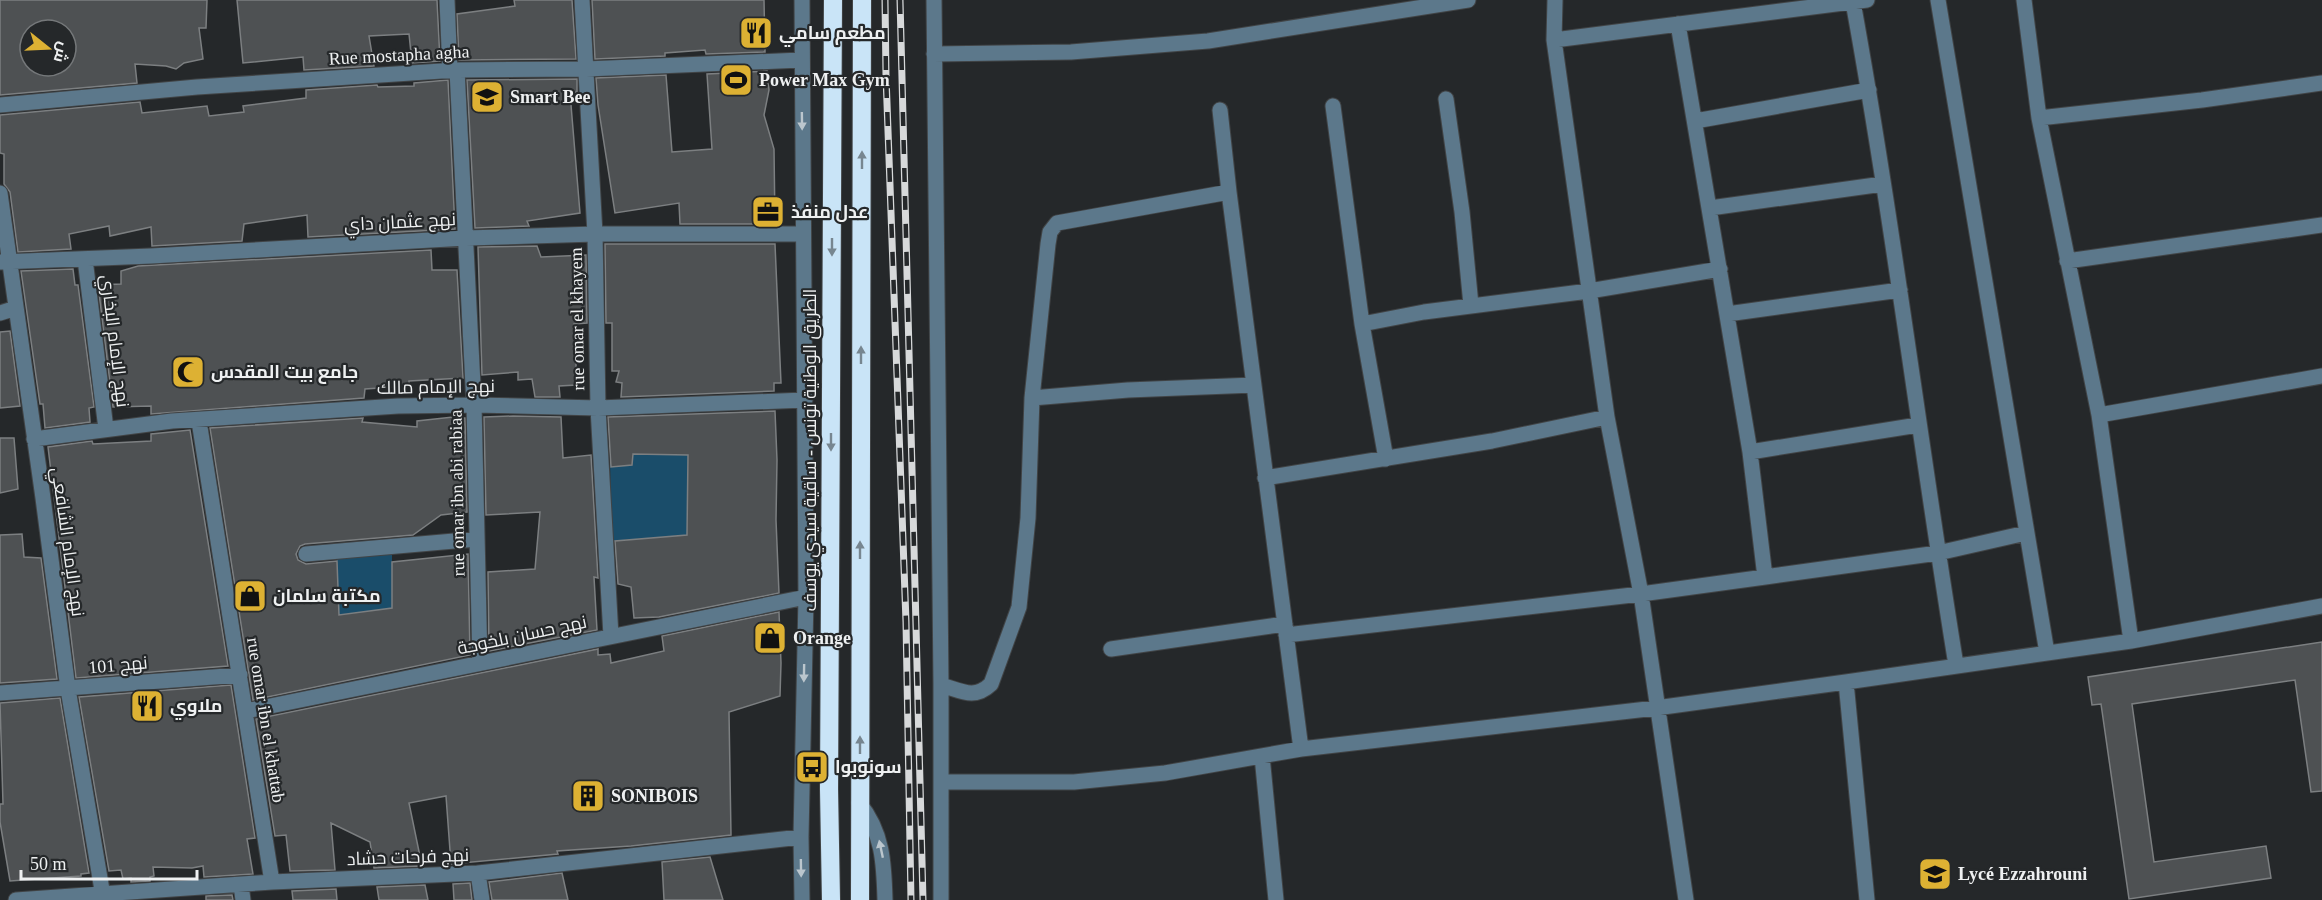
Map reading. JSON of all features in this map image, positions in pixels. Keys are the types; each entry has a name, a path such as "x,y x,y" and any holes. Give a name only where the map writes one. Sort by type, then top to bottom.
{"highway":[{"name":"الطريق الوطنية تونس - ساقية سيدي يوسف","path":"831,900 833,0"},
{"path":"860,900 862,0"}],"street":[{"name":"rue omar ibn abi rabiaa","path":"447,0 466,238 474,405 480,663"},
{"name":"rue omar el khayem","path":"582,0 595,234 598,408 611,636"},
{"path":"802,0 806,597 801,837 802,900"},
{"path":"934,0 941,900"},
{"path":"934,54 1071,52 1208,41 1468,0"},
{"path":"1555,0 1554,40 1607,417 1641,594 1686,900"},
{"path":"1938,0 2047,653"},
{"path":"2024,0 2039,118 2099,415 2131,641"},
{"path":"1554,40 1860,1 1869,90 1956,665"},
{"path":"1678,24 1750,452 1765,577"},
{"name":"Rue mostapha agha","path":"0,105 197,87 453,70 586,69 801,60"},
{"path":"2039,118 2202,100 2322,83"},
{"path":"1695,121 1869,90"},
{"path":"1446,99 1462,212 1471,305"},
{"path":"1333,106 1362,324 1386,459"},
{"path":"1220,110 1301,749"},
{"path":"1710,208 1883,184"},
{"path":"941,685 974,694 984,691 991,684 1019,607 1028,518 1032,398 1050,232 1057,223 1229,192"},
{"name":"نهج الإمام الشافعي","path":"0,193 5,262 16,309 68,689 103,896"},
{"path":"2067,261 2322,225"},
{"name":"نهج عثمان داي","path":"5,262 466,238 595,234 803,234"},
{"name":"نهج الإمام البخاري","path":"85,259 106,429"},
{"path":"1362,324 1471,305 1589,291 1720,269"},
{"path":"1727,314 1900,290"},
{"path":"0,313 16,309"},
{"path":"2099,415 2322,376"},
{"path":"1032,398 1128,390 1254,386"},
{"name":"نهج الإمام مالك","path":"34,439 106,429 398,406 598,408 805,400"},
{"path":"1265,478 1492,441 1607,417"},
{"name":"rue omar ibn el khattab","path":"199,421 272,882"},
{"path":"1750,452 1918,425"},
{"path":"1111,649 1641,594 1938,553 2026,533"},
{"path":"306,554 477,539"},
{"name":"نهج حسان بلخوجة","path":"246,711 806,597"},
{"path":"941,782 1074,782 1165,773 1301,749 1656,708 2131,641 2322,606"},
{"name":"نهج 101","path":"0,693 240,675"},
{"path":"1846,682 1867,900"},
{"path":"1262,756 1276,900"},
{"path":"860,803 881,843 885,900"},
{"name":"نهج فرحات حشاد","path":"16,900 103,896 163,889 242,892 272,882 478,873 801,837"},
{"path":"478,873 482,900"}],"shaded area":[{"path":"633,451 688,455 687,535 611,541 610,454 619,456 622,466 632,465"},
{"path":"392,553 392,608 339,615 337,558"}],"building":[{"path":"0,0 207,0 206,28 199,28 203,59 184,63 176,69 135,64 137,83 0,95"},
{"path":"237,0 437,0 440,61 412,63 409,34 369,36 374,66 304,70 303,57 243,63"},
{"path":"514,0 572,0 576,59 459,60 457,14 515,6"},
{"path":"592,0 764,0 765,52 706,54 705,50 665,53 665,56 595,59"},
{"path":"767,71 769,90 764,115 774,149 775,224 680,224 679,203 615,213 596,78 666,75 672,152 712,149 707,74"},
{"path":"577,79 577,92 570,93 580,213 527,221 529,226 475,228 467,80"},
{"path":"448,80 455,229 308,237 307,215 244,224 242,241 152,246 151,227 110,236 109,226 69,234 71,249 18,252 10,192 4,184 4,154 0,153 0,115 140,102 142,113 207,106 209,116 244,112 243,106 306,98 306,90 377,85 378,87 414,86 414,83"},
{"path":"605,244 775,244 781,383 774,383 774,391 621,397 622,383 616,382 619,371 612,371 612,323 606,323"},
{"path":"537,246 541,257 586,255 587,323 574,324 577,385 559,386 560,397 535,397 532,379 518,380 518,372 482,375 478,247"},
{"path":"431,250 432,270 457,270 463,378 409,381 409,386 365,389 364,398 151,414 151,406 113,407 98,285 121,284 121,271 138,266"},
{"path":"73,269 75,285 78,285 94,407 89,408 90,422 45,428 21,271"},
{"path":"10,331 20,406 0,408 0,332"},
{"path":"775,411 779,593 659,617 634,618 631,587 618,584 615,541 687,535 688,455 633,454 632,465 611,467 608,417"},
{"path":"462,416 465,418 467,512 441,515 413,535 305,544 300,546 296,554 298,560 306,564 337,561 339,615 392,608 392,562 468,554 470,655 253,700 210,428 363,418 362,422 417,427 417,421"},
{"path":"484,417 561,417 563,458 591,455 598,578 594,577 597,630 489,651 488,572 535,569 540,512 486,515"},
{"path":"190,430 228,666 76,678 48,447 92,441 93,444 151,441 151,434"},
{"path":"0,438 14,438 18,489 0,493"},
{"path":"22,534 24,557 41,558 57,679 0,683 0,535"},
{"path":"779,612 780,696 729,712 731,835 557,851 558,854 451,864 446,796 409,803 422,866 374,868 370,842 331,823 335,870 290,871 286,835 275,836 256,719 598,649 598,655 610,654 611,663 664,651 662,636"},
{"path":"2322,642 2322,791 2311,792 2295,680 2132,704 2154,862 2266,846 2271,878 2129,899 2101,704 2092,705 2088,677"},
{"path":"231,685 255,838 247,839 253,874 204,877 203,866 153,867 154,876 150,877 150,881 131,882 131,878 123,879 121,870 109,871 79,697"},
{"path":"60,698 89,873 81,874 81,876 10,881 0,822 0,804 3,804 0,703"},
{"path":"710,857 723,900 664,900 662,862"},
{"path":"562,873 568,900 492,900 489,882"},
{"path":"470,883 472,900 454,900 453,884"},
{"path":"425,885 428,900 379,900 377,887"},
{"path":"336,889 337,900 293,900 292,891"},
{"path":"232,895 233,900 206,900 206,896"}],"railway":[{"path":"885,0 906,622 911,900"},
{"path":"900,0 923,900"}],"place":[{"name":"مطعم سامي","path":"756,33"},
{"name":"Power Max Gym","path":"736,80"},
{"name":"Smart Bee","path":"487,97"},
{"name":"عدل منفذ","path":"768,212"},
{"name":"جامع بيت المقدس","path":"188,372"},
{"name":"مكتبة سلمان","path":"250,596"},
{"name":"Orange","path":"770,638"},
{"name":"ملاوي","path":"147,706"},
{"name":"سونوبوا","path":"812,767"},
{"name":"SONIBOIS","path":"588,796"},
{"name":"Lycé Ezzahrouni","path":"1935,874"}]}
